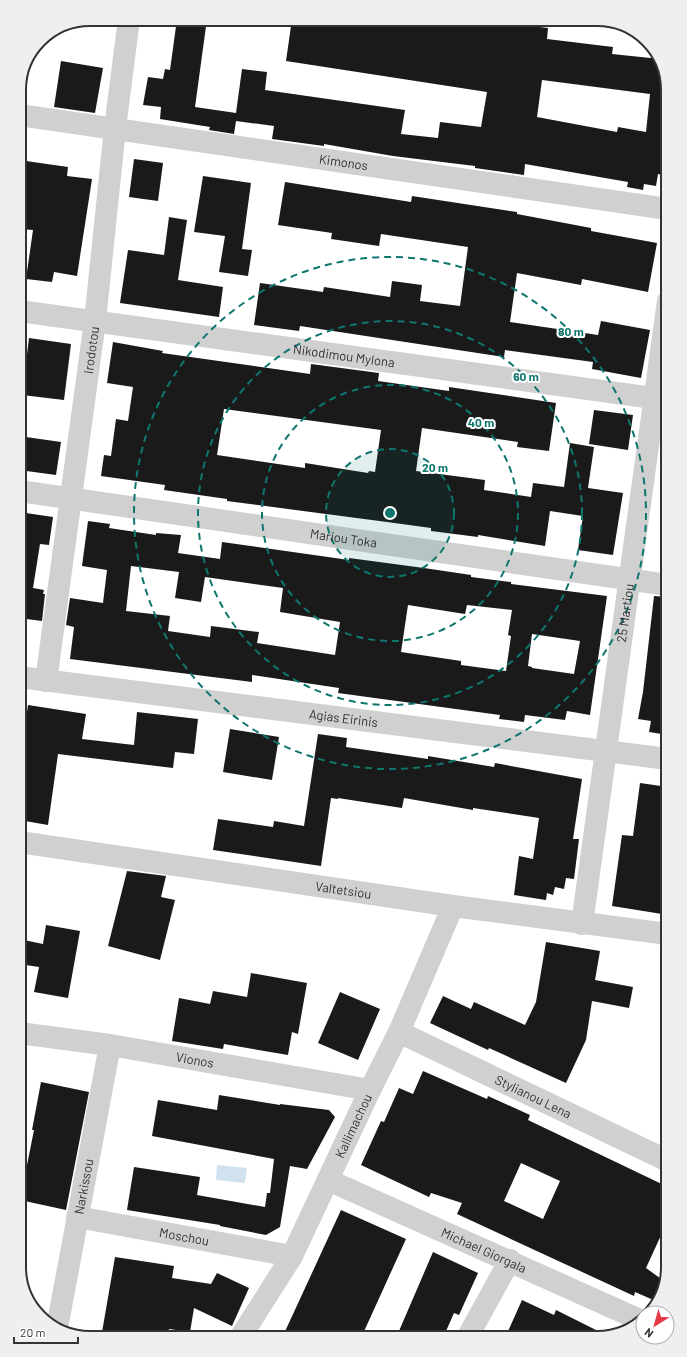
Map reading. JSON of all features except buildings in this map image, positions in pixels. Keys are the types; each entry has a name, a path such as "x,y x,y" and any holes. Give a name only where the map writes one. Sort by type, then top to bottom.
{"street":[{"name":"Irodotou","path":"46,681 95,321 115,128 128,26"},
{"name":"Kimonos","path":"26,116 661,208"},
{"name":"Nikodimou Mylona","path":"26,312 661,399"},
{"name":"25 Martiou","path":"582,924 629,579 661,399"},
{"name":"Mariou Toka","path":"26,492 661,584"},
{"name":"Agias Eirinis","path":"26,678 661,758"},
{"name":"Valtetsiou","path":"26,843 453,906 661,933"},
{"name":"Kallimachou","path":"244,1331 292,1256 399,1032 453,906"},
{"name":"Stylianou Lena","path":"399,1032 661,1158"},
{"name":"Vionos","path":"26,1034 110,1045 370,1090"},
{"name":"Narkissou","path":"58,1322 110,1045"},
{"name":"Michael Giorgala","path":"328,1180 510,1260 635,1318"},
{"name":"Moschou","path":"77,1216 292,1256"},
{"path":"471,1331 510,1260"}],"water":[{"path":"217,1165 247,1168 245,1183 216,1180"}]}
